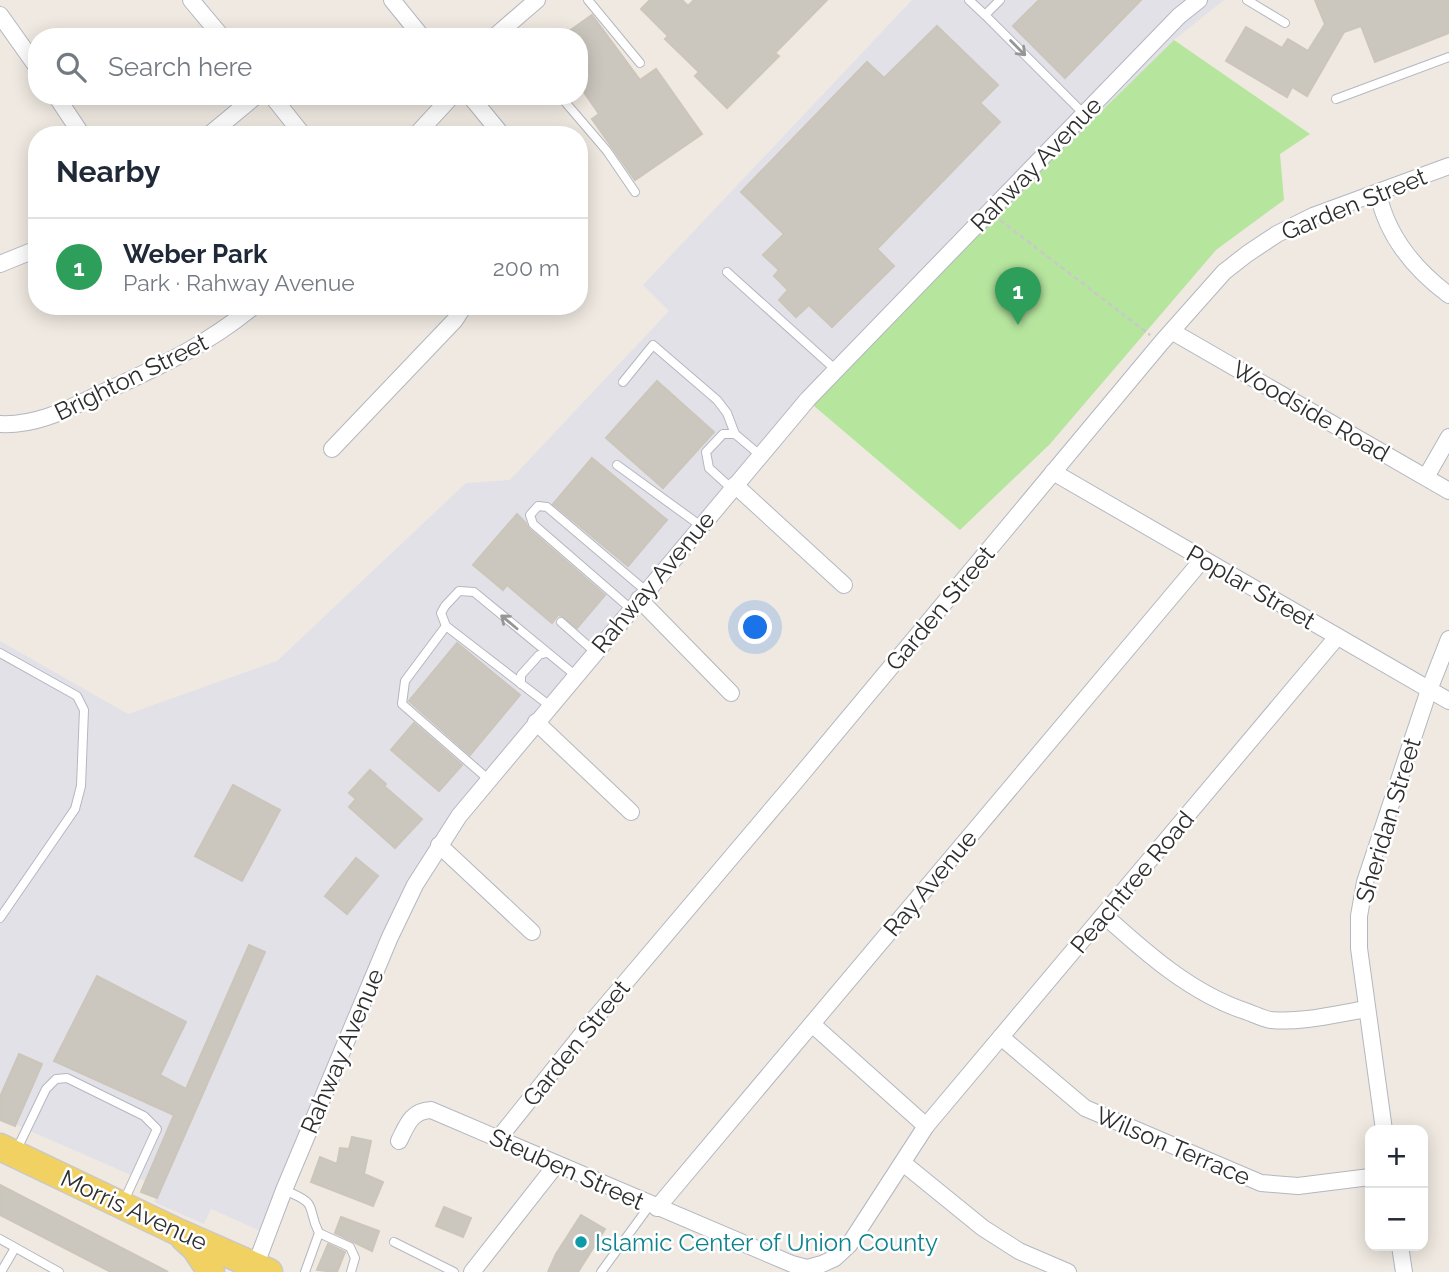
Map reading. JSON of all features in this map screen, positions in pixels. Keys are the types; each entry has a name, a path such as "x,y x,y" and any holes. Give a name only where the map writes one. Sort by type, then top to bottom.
{"main road":[{"name":"Morris Avenue","path":"8,1150 259,1270"},
{"path":"178,1232 195,1248 211,1272"}],"street":[{"path":"191,0 214,28"},
{"path":"392,0 415,28"},
{"path":"508,28 534,1"},
{"name":"Rahway Avenue","path":"259,1270 284,1190 390,937 439,845 488,779 807,400 1179,16 1197,1"},
{"path":"0,15 28,54"},
{"path":"62,105 76,126"},
{"path":"220,126 245,105"},
{"path":"279,105 296,126"},
{"path":"424,126 444,105"},
{"path":"477,105 495,126"},
{"name":"Garden Street","path":"498,1139 591,1023 1224,272 1277,234 1314,216 1449,166"},
{"path":"1378,193 1382,212 1412,263 1449,295"},
{"path":"0,264 28,253"},
{"name":"Brighton Street","path":"0,424 16,425 43,419 184,355 219,334 243,315"},
{"path":"332,449 458,315"},
{"name":"Woodside Road","path":"1167,338 1449,491"},
{"path":"1426,477 1449,437"},
{"name":"Poplar Street","path":"1053,472 1449,701"},
{"path":"734,487 844,585"},
{"name":"Ray Avenue","path":"653,1206 811,1024 1203,559"},
{"path":"639,600 731,693"},
{"name":"Peachtree Road","path":"903,1163 926,1126 1337,637"},
{"name":"Sheridan Street","path":"1383,1125 1359,948 1359,916 1365,882 1429,690 1449,639"},
{"path":"536,722 631,811"},
{"path":"439,845 532,932"},
{"path":"1104,915 1171,971 1227,1005 1269,1020 1297,1019 1367,1009"},
{"path":"811,1024 926,1126"},
{"name":"Wilson Terrace","path":"1001,1037 1085,1108 1261,1183 1298,1186 1365,1178"},
{"name":"Steuben Street","path":"399,1141 414,1114 431,1110 653,1206 807,1268 835,1258 849,1245 903,1163"},
{"path":"903,1163 983,1228 1019,1251 1069,1272"},
{"path":"472,1272 556,1165"},
{"path":"1401,1251 1404,1272"}],"lane":[{"path":"589,0 640,63"},
{"path":"969,0 1084,114"},
{"path":"985,15 1000,0"},
{"path":"1247,0 1284,23"},
{"path":"1336,99 1449,57"},
{"path":"568,105 586,126"},
{"path":"588,129 635,192"},
{"path":"727,272 836,370"},
{"path":"624,382 653,345 717,400 727,413 735,434 760,455"},
{"path":"734,487 709,468 706,452 723,433 735,434"},
{"path":"617,465 701,526"},
{"path":"538,506 547,507 639,600 533,524 530,515 538,506"},
{"path":"550,706 446,626 441,613 444,606 459,592 471,591 575,675"},
{"path":"561,622 595,652"},
{"path":"446,626 405,681 402,704 488,779"},
{"path":"0,653 77,696 84,710 80,786 75,809 0,918"},
{"path":"521,684 521,674 539,655 546,653"},
{"path":"8,1150 46,1089 56,1079 67,1078 144,1116 157,1129 122,1206"},
{"path":"284,1190 309,1204 319,1233 305,1272"},
{"path":"601,1272 653,1206"},
{"path":"319,1233 350,1247 355,1258 351,1272"},
{"path":"0,1239 52,1271"},
{"path":"394,1241 454,1272"},
{"path":"1,1272 15,1248"}],"path":[{"path":"990,212 1167,338"}],"shaded area":[{"path":"912,0 1224,0 1174,40 807,400 445,829 267,1234 211,1209 204,1224 154,1202 161,1188 0,1118 0,641 128,714 277,661 466,483 510,480 669,311 643,285"}],"green space":[{"path":"1174,40 1310,134 1280,154 1284,200 1216,250 1050,444 960,530 807,400"}],"building":[{"path":"650,0 682,0 688,6 694,0 827,0 775,53 779,56 727,108 695,76 699,72 665,39 668,36 641,9"},
{"path":"1039,0 1141,0 1065,78 1013,26"},
{"path":"1315,0 1449,0 1449,33 1375,62 1361,26 1344,32 1307,96 1292,87 1287,97 1226,61 1246,27 1282,48 1288,39 1308,51 1325,24"},
{"path":"592,15 640,80 656,69 702,134 635,180 592,119 599,114 588,98 588,28 574,28"},
{"path":"937,26 998,85 980,103 1000,122 877,249 894,266 832,327 809,305 796,317 779,300 788,290 774,276 779,270 763,255 784,234 741,192 867,62 884,78"},
{"path":"657,381 714,432 663,488 606,438"},
{"path":"592,458 667,520 628,566 553,504"},
{"path":"517,514 529,529 605,595 577,628 558,615 552,623 507,585 503,590 473,565"},
{"path":"457,643 520,695 470,755 409,701"},
{"path":"414,723 462,765 439,791 391,750"},
{"path":"370,770 422,819 395,848 349,807 356,799 349,793"},
{"path":"233,785 280,810 242,881 195,856"},
{"path":"356,858 378,876 347,914 325,896"},
{"path":"249,945 265,952 157,1198 141,1192 174,1115 54,1061 97,976 186,1022 160,1075 186,1089"},
{"path":"19,1054 42,1064 15,1126 0,1120 0,1097"},
{"path":"352,1137 371,1141 364,1174 383,1182 373,1206 311,1182 320,1157 337,1164 340,1148 349,1149"},
{"path":"0,1185 168,1272 111,1272 0,1215"},
{"path":"444,1207 471,1218 463,1237 436,1226"},
{"name":"Islamic Center of Union County","path":"581,1215 605,1229 578,1272 548,1272 556,1254"},
{"path":"341,1217 379,1231 372,1251 335,1233"},
{"path":"328,1244 345,1252 337,1272 317,1270"}],"place":[{"name":"Weber Park","path":"1018,325"},
{"name":"Islamic Center of Union County","path":"581,1242"}]}
